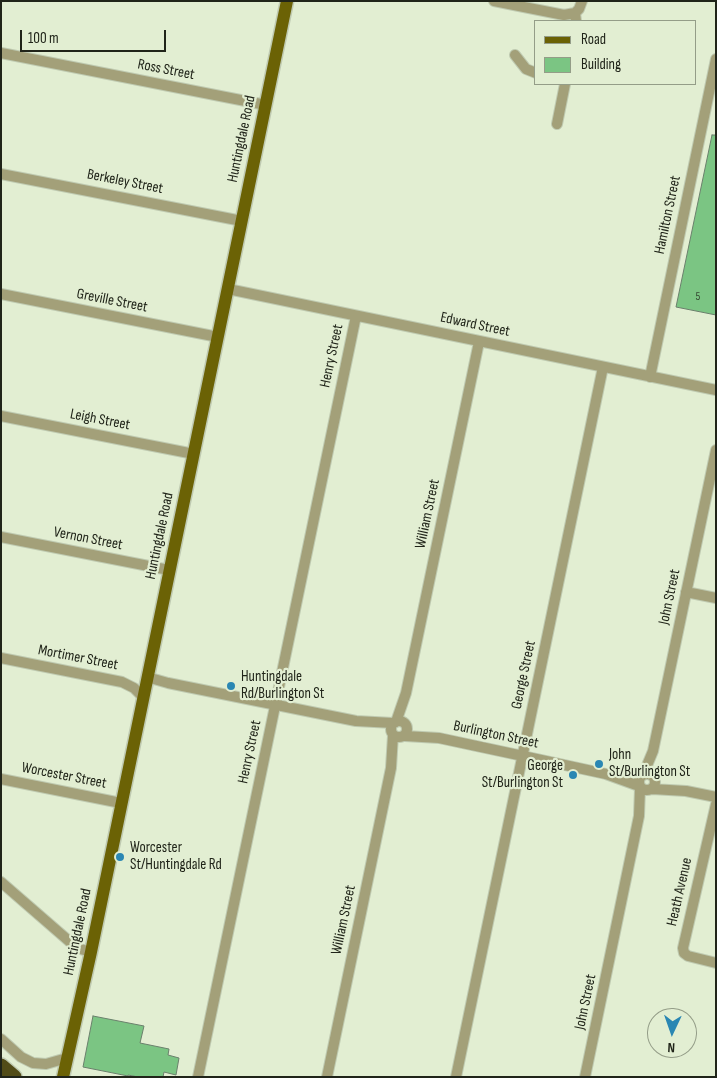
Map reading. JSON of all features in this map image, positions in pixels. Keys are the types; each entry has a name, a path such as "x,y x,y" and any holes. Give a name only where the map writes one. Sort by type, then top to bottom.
{"highway":[{"path":"1,1066 14,1077"}],"main road":[{"name":"Huntingdale Road","path":"63,1077 287,1"}],"street":[{"path":"494,1 576,17 582,1"},
{"name":"Ross Street","path":"1,53 266,104"},
{"path":"515,55 526,68 534,72"},
{"name":"Hamilton Street","path":"650,376 716,59"},
{"path":"557,124 565,85"},
{"name":"Berkeley Street","path":"1,174 242,221"},
{"name":"Edward Street","path":"228,289 716,390"},
{"name":"Greville Street","path":"1,294 218,337"},
{"name":"Henry Street","path":"198,1077 356,316"},
{"name":"William Street","path":"327,1077 479,342"},
{"name":"George Street","path":"456,1077 603,367"},
{"name":"Leigh Street","path":"1,416 194,454"},
{"name":"John Street","path":"586,1077 716,450"},
{"name":"Vernon Street","path":"1,537 170,570"},
{"path":"686,592 716,598"},
{"name":"Mortimer Street","path":"1,658 122,682 134,688 143,697"},
{"name":"Burlington Street","path":"147,677 716,797"},
{"name":"Worcester Street","path":"1,779 121,803"},
{"name":"Heath Avenue","path":"716,804 683,948 684,953 688,956 716,963"},
{"path":"1,882 80,950 90,952"},
{"path":"1,1040 22,1057 33,1063 46,1064 67,1058"}],"building":[{"path":"712,135 716,135 716,315 676,307"},
{"path":"93,1016 144,1026 140,1043 169,1049 168,1055 179,1058 176,1075 164,1072 163,1077 138,1077 83,1067"}],"place":[{"name":"Huntingdale Rd/Burlington St","path":"231,686"},
{"name":"John St/Burlington St","path":"599,764"},
{"name":"George St/Burlington St","path":"573,775"},
{"name":"Worcester St/Huntingdale Rd","path":"120,857"}]}
